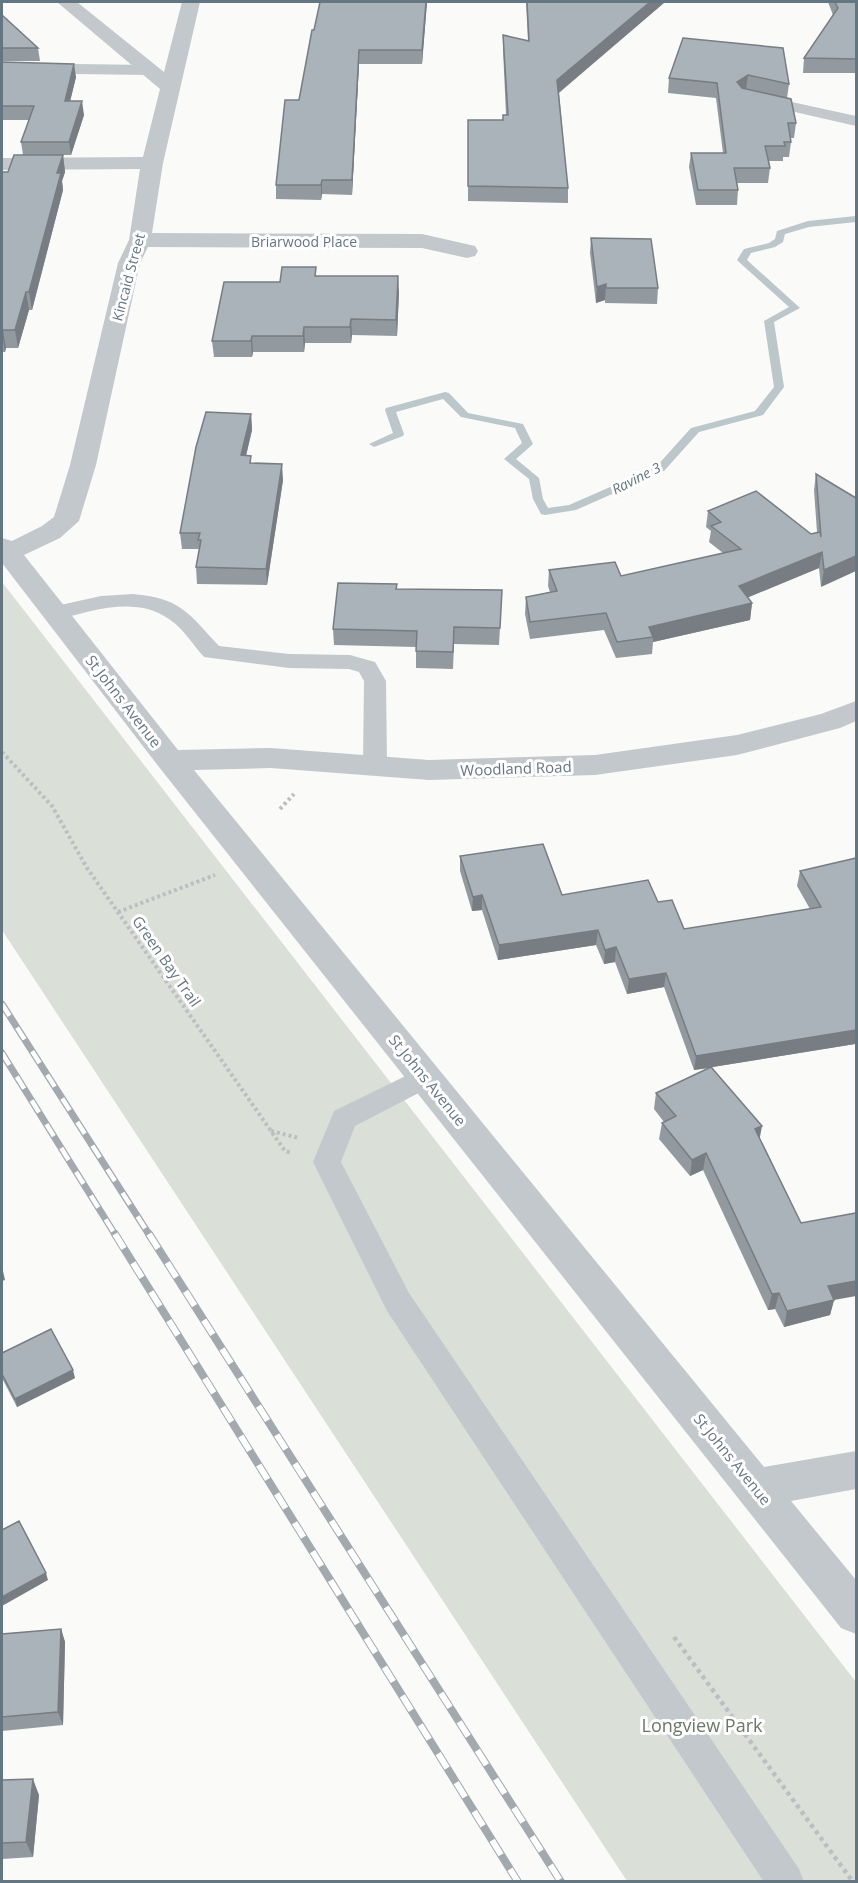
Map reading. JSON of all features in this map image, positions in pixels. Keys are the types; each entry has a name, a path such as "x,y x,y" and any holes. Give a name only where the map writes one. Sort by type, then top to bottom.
{"street":[{"path":"66,2 170,87"},
{"name":"Kincaid Street","path":"4,549 51,532 66,521 83,465 129,263 140,240 152,163 191,2"},
{"path":"2,164 152,163"},
{"name":"Briarwood Place","path":"140,240 422,241 467,251"},
{"name":"St Johns Avenue","path":"4,549 170,760 856,1613"},
{"name":"Woodland Road","path":"170,760 271,758 429,770 596,765 737,745 830,721 856,710"},
{"path":"756,1488 856,1470"}],"lane":[{"path":"2,68 149,70"},
{"path":"746,97 856,121"},
{"path":"55,613 109,601 148,603 166,608 178,615 212,651 289,661 350,662 367,667 375,681 375,766"},
{"path":"426,1077 344,1119 327,1162 398,1302 786,1881"}],"path":[{"name":"Green Bay Trail","path":"2,752 52,806 87,868 285,1151 327,1162"},
{"path":"118,912 252,861"},
{"path":"847,1872 853,1881"}],"green space":[{"name":"Longview Park","path":"2,582 856,1682 856,1881 627,1881 2,930"}],"building":[{"path":"320,2 426,2 422,50 359,50 352,180 322,180 321,185 276,185 285,100 299,100 312,30 314,30"},
{"path":"527,2 650,2 557,80 568,188 468,186 468,120 503,120 503,115 508,115 503,35 529,41"},
{"path":"835,2 856,2 856,59 804,58 838,8"},
{"path":"2,15 38,48 2,48"},
{"path":"683,38 783,48 789,84 748,75 737,82 742,88 791,99 796,123 788,123 791,142 784,142 785,146 765,146 770,168 734,168 738,190 698,190 691,153 726,153 717,83 669,78"},
{"path":"2,62 74,64 65,101 82,101 69,142 21,142 34,106 2,106"},
{"path":"14,155 63,155 57,173 61,173 29,292 26,292 15,330 3,330 2,334 2,172 8,172"},
{"path":"591,238 651,239 658,288 606,288 606,284 597,287"},
{"path":"282,267 316,267 315,276 398,276 396,320 351,319 350,327 304,327 303,336 252,336 251,341 212,341 224,282 280,282"},
{"path":"206,412 251,414 241,455 251,456 250,463 282,464 266,569 196,567 201,540 198,540 200,533 180,533 196,447"},
{"path":"816,474 856,498 856,556 824,570 822,552 739,586 752,603 649,627 653,637 617,642 606,613 530,622 526,597 557,591 549,570 615,562 621,576 741,549 711,526 721,522 708,511 756,491 811,534 820,532 821,537"},
{"path":"338,583 397,584 396,589 502,590 500,628 454,627 453,652 416,651 417,631 333,629"},
{"path":"543,844 562,895 648,880 658,902 672,900 684,929 821,907 800,871 856,858 856,1030 696,1056 666,973 629,979 616,947 605,950 598,930 499,945 482,895 473,897 460,856"},
{"path":"711,1067 762,1126 755,1129 801,1223 856,1213 856,1281 828,1286 834,1300 787,1311 779,1293 772,1294 706,1153 692,1160 662,1123 676,1116 656,1093"},
{"path":"51,1329 73,1370 15,1399 2,1374 2,1353"},
{"path":"19,1521 46,1573 2,1597 2,1530"},
{"path":"61,1629 58,1712 2,1717 2,1634"},
{"path":"33,1779 26,1842 2,1843 2,1780"}],"waterway":[{"name":"Ravine 3","path":"374,444 399,434 390,410 445,395 465,415 519,426 528,444 509,459 534,478 538,499 545,512 572,508 660,469 695,430 759,413 779,387 769,321 795,308 742,260 747,251 772,245 780,240 780,233 808,224 856,219"}],"railway":[{"path":"2,1004 150,1236"},
{"path":"2,1053 116,1236"},
{"path":"115,1234 518,1882"},
{"path":"149,1234 561,1882"}]}
